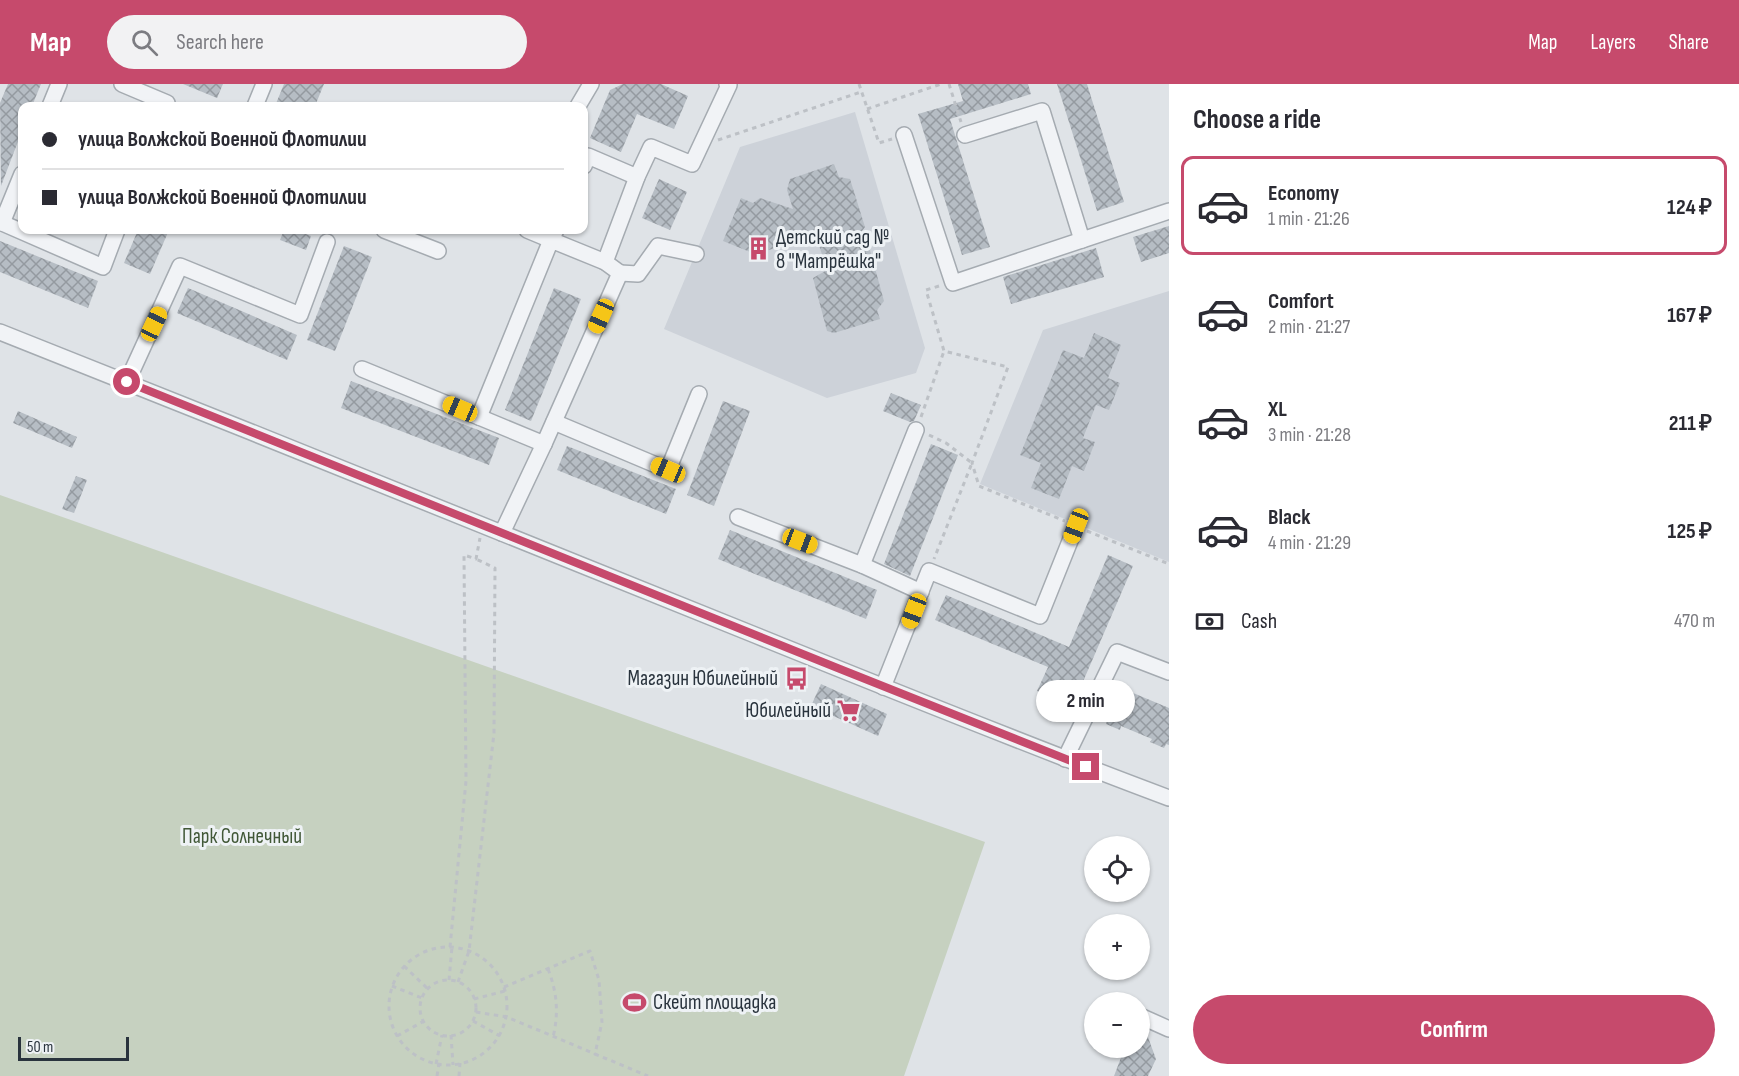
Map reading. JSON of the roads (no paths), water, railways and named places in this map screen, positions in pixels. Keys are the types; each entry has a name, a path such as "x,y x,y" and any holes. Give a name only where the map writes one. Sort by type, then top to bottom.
{"street":[{"path":"52,102 59,84"},
{"path":"122,84 163,102"},
{"path":"257,102 264,84"},
{"path":"580,102 591,84"},
{"path":"604,262 651,147 692,164 728,84"},
{"path":"965,135 1042,111 1082,240"},
{"path":"904,135 953,283 1169,211"},
{"path":"588,156 637,177"},
{"path":"18,183 1,222 18,230"},
{"path":"28,234 103,267 115,234"},
{"path":"394,234 438,251"},
{"path":"479,417 553,235 620,273 638,274 658,246 696,254"},
{"path":"127,382 180,266 300,315 327,242"},
{"path":"502,533 620,273"},
{"path":"0,332 883,687 1169,798"},
{"path":"362,369 544,444"},
{"path":"554,422 668,470 699,394"},
{"path":"862,565 916,430"},
{"path":"738,517 862,565 921,592"},
{"path":"883,687 929,572 1040,616 1076,526"},
{"path":"1065,759 1117,652 1169,672"},
{"path":"1150,1020 1169,1029"}],"place":[{"name":"Детский сад № 8 \"Матрёшка\"","path":"758,249"},
{"name":"Магазин Юбилейный","path":"796,678"},
{"name":"Юбилейный","path":"849,710"},
{"name":"Скейт площадка","path":"635,1002"}],"park label":[{"name":"Парк Солнечный","path":"242,836"}]}
